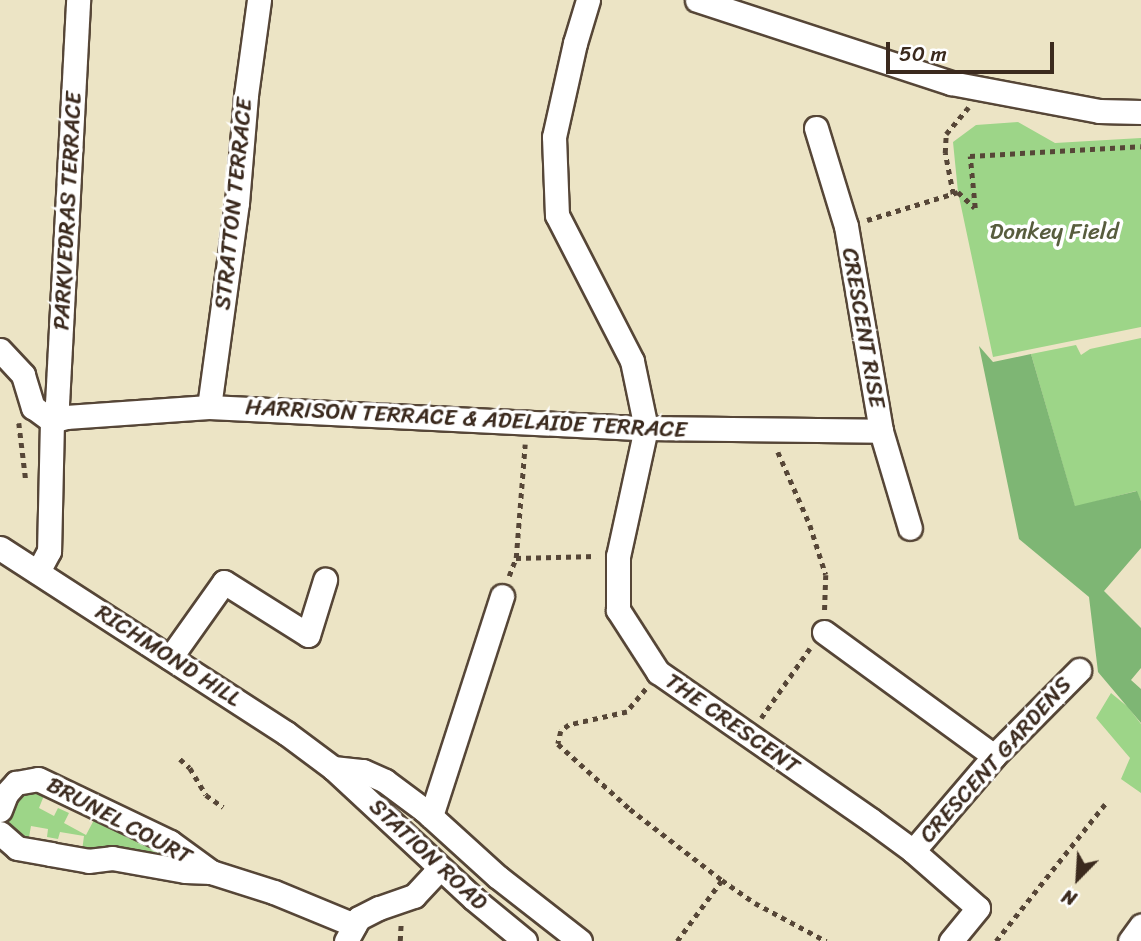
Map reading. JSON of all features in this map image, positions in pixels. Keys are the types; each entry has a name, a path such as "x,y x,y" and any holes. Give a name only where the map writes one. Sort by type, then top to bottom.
{"street":[{"name":"PARKVEDRAS TERRACE","path":"38,572 50,551 52,421 57,404 78,0"},
{"name":"STRATTON TERRACE","path":"209,407 237,203 246,95 259,0"},
{"path":"588,0 575,43 554,137 557,215 632,360 646,428"},
{"path":"697,0 904,70 984,91 1099,111 1141,112"},
{"name":"CRESCENT RISE","path":"816,128 846,226 881,431 910,528"},
{"path":"2,356 23,374 33,407 52,421"},
{"name":"HARRISON TERRACE & ADELAIDE TERRACE","path":"52,421 66,416 209,407 527,424 769,431 881,431"},
{"name":"THE CRESCENT","path":"646,428 618,556 618,610 658,672 913,851 978,908 951,941"},
{"name":"RICHMOND HILL","path":"0,548 333,768"},
{"path":"170,658 224,582 308,635 326,580"},
{"path":"431,816 502,596"},
{"path":"824,632 994,756"},
{"name":"CRESCENT GARDENS","path":"913,851 994,756 1079,670"},
{"path":"333,768 371,774 431,816 476,859 579,941"},
{"name":"STATION ROAD","path":"333,768 440,868 525,941"},
{"name":"BRUNEL COURT","path":"0,810 6,794 16,783 38,779 170,842 211,872"},
{"name":"BRUNEL COURT","path":"0,833 18,848 50,855 88,861 112,858 185,871 211,872 274,892 350,933"},
{"path":"350,933 379,908 414,896 440,868"},
{"path":"1130,941 1141,926"}],"path":[{"path":"953,194 945,153 946,134 984,91"},
{"path":"846,226 958,192 975,208 970,156 1141,146"},
{"path":"18,420 27,489"},
{"path":"502,596 516,558 527,424"},
{"path":"749,736 824,632 826,575 810,525 769,431"},
{"path":"516,558 618,556"},
{"path":"658,672 627,712 569,725 561,731 558,744 630,809 722,880 755,903 826,941"},
{"path":"180,759 190,768 206,795 223,807"},
{"path":"996,941 1105,804"},
{"path":"677,941 722,880"}],"green space":[{"name":"Donkey Field","path":"1018,122 1055,143 1141,138 1141,327 993,357 958,192 953,142 976,125"},
{"path":"1141,338 1141,501 1136,491 1075,507 1031,354 1076,345 1081,355 1090,349"},
{"path":"979,346 993,362 1031,354 1075,506 1137,491 1141,501 1141,548 1104,591 1141,628 1141,668 1131,680 1141,689 1141,723 1098,672 1089,597 1019,539"},
{"path":"1111,693 1128,707 1141,724 1141,793 1121,779 1130,758 1096,718"},
{"path":"30,788 45,793 39,808 54,816 58,808 69,813 64,823 86,835 95,818 184,860 82,851 84,836 60,832 58,839 47,837 48,829 31,826 28,843 10,828 7,817 16,794"}]}
